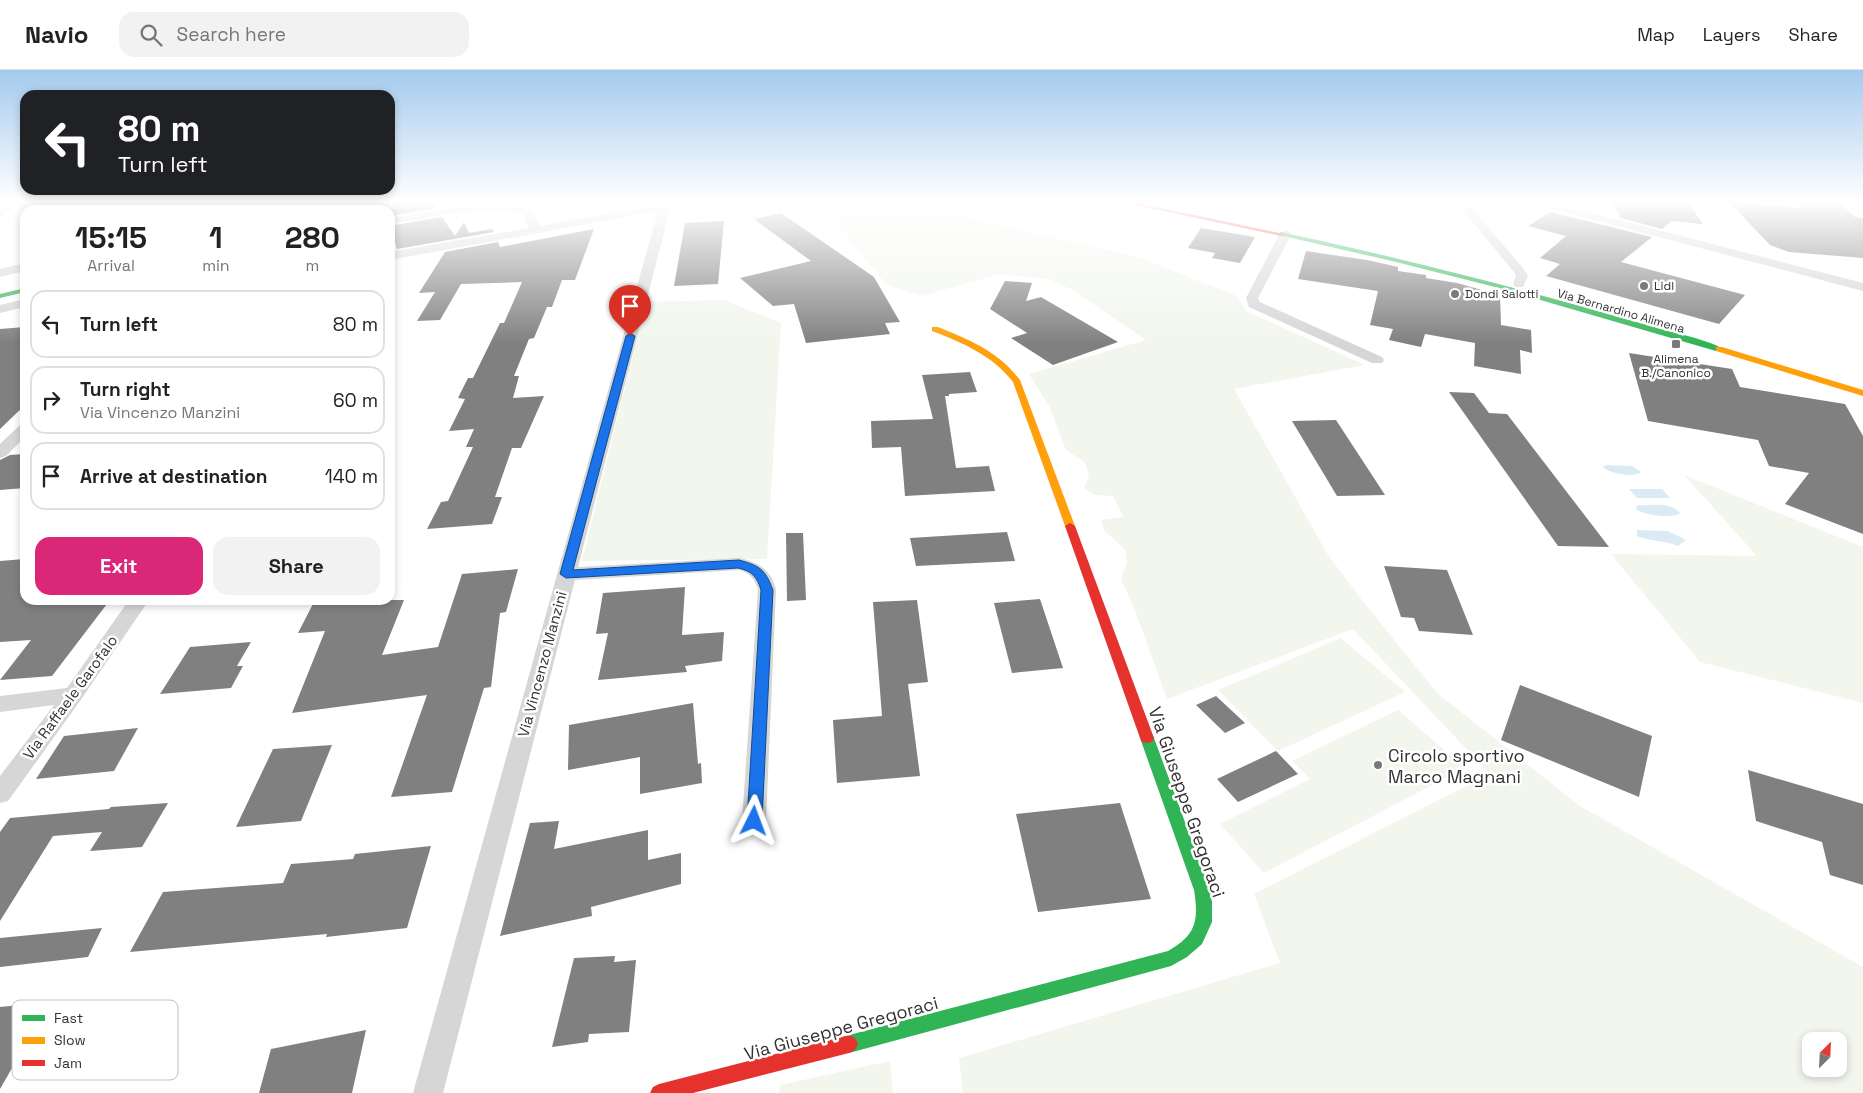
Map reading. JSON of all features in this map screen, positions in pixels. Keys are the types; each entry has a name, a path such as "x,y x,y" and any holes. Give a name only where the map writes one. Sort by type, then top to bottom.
{"main road":[{"name":"Via Bernardino Alimena","path":"1351,249 1469,277 1863,393"},
{"name":"Via Bernardino Alimena","path":"1375,249 1570,296 1863,381"},
{"path":"0,284 20,278"},
{"path":"0,296 20,291"},
{"name":"Via Giuseppe Gregoraci","path":"659,1093 1171,958 1187,949 1202,932 1206,911 1202,890 1017,382 1010,370 997,358 935,329"}],"street":[{"path":"395,256 435,249"},
{"name":"Via Vincenzo Manzini","path":"428,1093 654,249"},
{"path":"1278,249 1252,298 1254,304 1377,360"},
{"path":"1500,249 1522,276 1519,284"},
{"path":"1717,249 1863,287"},
{"path":"0,273 20,268"},
{"path":"0,309 20,304"},
{"path":"0,453 20,433"},
{"path":"566,574 739,564 752,568 762,575 767,590 754,821"},
{"name":"Via Raffaele Garofalo","path":"0,794 73,695 136,605"},
{"path":"0,704 73,695"}],"shaded area":[{"path":"857,249 1101,249 1141,258 1237,296 1246,311 1365,365 1234,389 1328,555 1437,693 1580,806 1863,967 1863,1093 963,1093 959,1058 1280,963 1254,894 1490,774 1353,629 1167,699 1136,613 1121,579 1127,563 1125,550 1104,530 1101,520 1123,517 1113,496 1094,495 1084,488 1089,475 1085,462 1066,450 1050,408 1029,374 1146,340 1071,289 1048,279 999,274 922,296 886,284"},
{"path":"724,300 781,323 767,559 582,561 646,302"},
{"path":"1606,465 1632,466 1641,472 1628,475 1611,472 1603,467"},
{"path":"1684,475 1863,547 1863,703 1700,662 1611,554 1757,556"},
{"path":"1629,489 1662,489 1670,498 1637,498"},
{"path":"1639,505 1666,505 1680,513 1671,516 1652,515 1637,510 1636,507"},
{"path":"1637,530 1668,531 1686,540 1678,546 1637,536"},
{"path":"1341,638 1405,692 1278,751 1218,690"},
{"name":"Circolo sportivo Marco Magnani","path":"1398,710 1465,768 1264,873 1220,824 1310,779 1292,761"},
{"path":"890,1061 893,1093 779,1093 780,1085"}],"building":[{"path":"462,249 587,249 575,280 562,280 552,307 547,307 534,338 529,339 514,376 519,376 513,398 544,396 521,448 512,448 495,497 502,497 492,524 427,529 441,502 448,501 473,447 466,447 474,429 449,431 465,399 458,398 468,378 473,378 500,323 504,323 522,282 461,284 440,320 417,321 435,292 419,293 445,252"},
{"path":"681,249 721,249 718,284 674,286"},
{"path":"794,249 833,249 874,277 900,322 885,323 890,334 806,343 794,304 773,306 740,278 811,261"},
{"path":"1192,249 1248,249 1240,263 1212,258 1215,253"},
{"name":"Lidl","path":"1551,249 1637,249 1621,262 1745,295 1719,324 1546,276 1560,264 1540,258"},
{"path":"1780,249 1863,249 1863,258 1789,252"},
{"path":"1306,251 1367,260 1398,267 1398,271 1426,275 1426,278 1457,283 1500,295 1501,325 1531,330 1532,353 1520,350 1521,374 1474,366 1475,343 1425,334 1421,347 1389,340 1393,329 1370,325 1378,291 1298,279"},
{"path":"1005,281 1032,283 1026,301 1041,297 1118,342 1053,365 1011,338 1027,333 990,309"},
{"path":"20,327 20,410 0,429 0,329"},
{"path":"1629,353 1732,369 1740,387 1845,404 1863,436 1863,534 1785,504 1809,473 1769,466 1758,440 1648,421"},
{"path":"970,372 977,392 945,396 956,468 989,466 995,491 905,496 901,447 872,448 871,421 933,419 922,375"},
{"path":"1449,392 1474,393 1489,413 1507,414 1609,547 1558,546"},
{"path":"1336,420 1385,495 1337,496 1292,421"},
{"path":"20,454 20,488 0,490 0,460 10,455"},
{"path":"1007,532 1015,561 916,566 910,538"},
{"path":"786,533 803,533 806,600 787,601"},
{"path":"20,559 20,605 106,605 52,676 0,680 31,640 0,642 0,561"},
{"path":"1384,566 1447,570 1473,635 1419,631 1414,618 1401,617"},
{"path":"518,569 506,612 500,613 491,687 484,688 452,792 391,797 427,695 292,713 325,631 298,633 312,605 395,605 395,600 404,600 382,655 438,647 462,574"},
{"path":"685,587 682,635 724,632 722,661 685,666 687,672 598,680 608,633 596,634 603,593"},
{"path":"1040,599 1063,668 1012,673 994,603"},
{"path":"917,600 928,682 908,684 920,776 837,783 833,720 882,716 873,602"},
{"path":"251,642 237,666 243,666 231,688 160,694 190,647"},
{"path":"1520,685 1652,736 1639,797 1501,740"},
{"path":"1216,696 1245,723 1225,733 1196,705"},
{"path":"693,703 698,764 701,763 702,783 640,794 640,757 568,770 569,725"},
{"path":"138,728 114,771 36,779 64,736"},
{"path":"332,745 301,821 236,827 273,749"},
{"path":"1276,751 1298,774 1238,802 1217,779"},
{"path":"1748,770 1863,804 1863,885 1830,875 1822,842 1756,821"},
{"path":"168,803 142,847 90,851 102,832 53,836 0,921 0,832 10,818"},
{"path":"1120,803 1151,899 1038,912 1016,814"},
{"path":"559,821 554,849 648,830 648,860 681,853 681,884 591,907 592,916 500,936 530,823"},
{"path":"431,846 407,928 326,937 327,934 130,952 163,892 283,883 291,864 353,859 355,854"},
{"path":"102,928 88,957 0,967 0,938"},
{"path":"615,956 614,962 636,960 629,1032 589,1034 588,1042 552,1047 574,958"},
{"path":"12,1006 12,1068 0,1089 0,1007"},
{"path":"366,1030 352,1093 259,1093 271,1049"}],"traffic: fast":[{"path":"1348,249 1447,272 1719,349"},
{"path":"0,296 20,291"},
{"path":"849,1044 1171,958 1182,952 1197,938 1204,922 1205,913 1202,890 1147,738"}],"traffic: slow":[{"path":"935,329 991,355 1001,363 1017,382 1070,526"},
{"path":"1719,349 1863,393"}],"traffic: jam":[{"path":"1070,526 1147,738"},
{"path":"659,1093 849,1044"}],"place":[{"name":"Lidl","path":"1644,286"},
{"name":"Dondi Salotti","path":"1455,294"},
{"name":"Alimena B./Canonico","path":"1676,344"},
{"name":"Circolo sportivo Marco Magnani","path":"1378,765"}],"route":[{"path":"630,336 566,574 739,564 752,568 762,575 767,590 754,821"}]}
